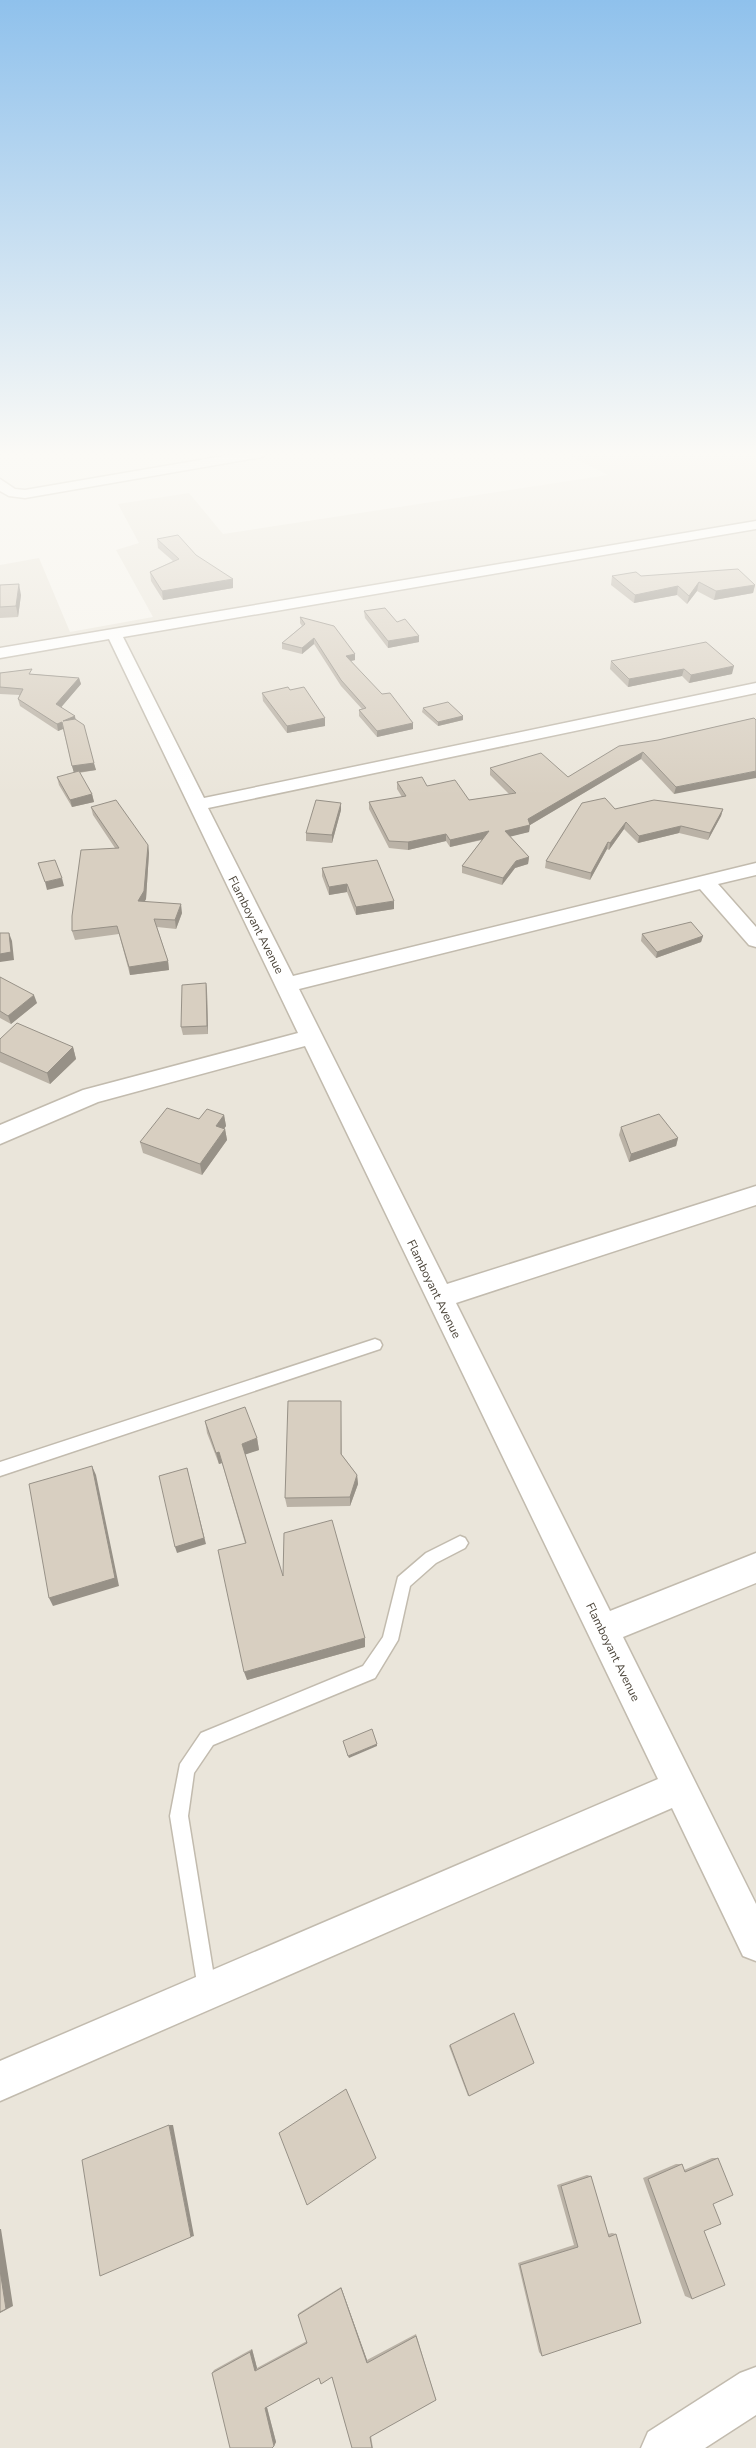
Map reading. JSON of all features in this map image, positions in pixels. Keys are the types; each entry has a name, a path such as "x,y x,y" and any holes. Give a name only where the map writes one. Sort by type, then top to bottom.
{"street":[{"path":"0,653 503,567"},
{"name":"Flamboyant Avenue","path":"114,634 196,805 286,984 310,1037 756,1943"},
{"path":"196,805 756,688"},
{"path":"286,984 756,869"},
{"path":"704,881 756,940"},
{"path":"0,1135 91,1096 310,1037"},
{"path":"438,1298 756,1195"},
{"path":"602,1630 756,1568"},
{"path":"0,2080 679,1786"},
{"path":"664,2448 756,2389"}],"lane":[{"path":"0,1469 375,1345"},
{"path":"207,1992 179,1816 186,1770 207,1739 369,1672 390,1640 403,1582 431,1558 460,1543"}],"shaded area":[{"path":"0,567 43,567 70,632 153,617 126,567 756,567 756,2448 0,2448"}],"building":[{"path":"161,567 215,567 233,579 162,591 150,572"},
{"path":"738,569 755,585 716,591 699,582 689,596 678,586 635,595 612,576 636,572 641,576"},
{"path":"19,584 16,606 0,607 0,585"},
{"path":"385,608 397,622 405,619 419,636 388,641 364,611"},
{"path":"300,617 334,626 355,654 346,656 382,694 390,693 413,723 377,731 359,710 366,708 341,680 314,638 302,648 282,643 305,624"},
{"path":"706,642 734,666 691,675 684,669 629,679 611,661"},
{"path":"32,669 29,674 79,678 56,704 75,716 63,721 75,719 84,725 94,763 72,766 62,722 57,724 18,699 23,689 0,687 0,673"},
{"path":"288,687 290,690 304,687 325,718 287,726 262,693"},
{"path":"448,702 463,716 438,722 423,708"},
{"path":"754,718 756,720 756,771 676,787 643,752 528,819 530,825 505,831 529,857 516,861 503,878 462,866 489,831 450,840 446,834 408,842 389,841 369,802 406,796 397,782 422,777 427,786 455,780 469,800 516,793 490,768 541,753 568,777 619,746 658,740"},
{"path":"79,771 92,794 70,800 57,777"},
{"path":"605,798 615,809 654,800 723,809 710,833 681,826 639,836 626,822 610,843 608,842 591,873 546,861 582,803"},
{"path":"116,800 148,845 144,891 138,901 181,904 175,920 154,919 168,961 129,967 117,926 72,931 72,916 81,850 119,848 91,807"},
{"path":"316,800 341,803 332,835 306,833"},
{"path":"55,860 62,878 45,882 38,863"},
{"path":"377,860 394,901 356,907 347,884 329,887 322,868"},
{"path":"691,922 703,936 657,952 642,934"},
{"path":"0,933 9,933 11,952 0,954"},
{"path":"0,977 34,995 8,1016 0,1011"},
{"path":"206,983 207,1026 181,1027 182,985"},
{"path":"17,1023 73,1047 47,1073 0,1052 0,1039"},
{"path":"167,1108 199,1119 207,1109 224,1115 216,1126 225,1129 200,1164 140,1142"},
{"path":"659,1114 678,1138 631,1154 621,1127"},
{"path":"288,1401 341,1401 341,1454 357,1475 350,1497 285,1498"},
{"path":"245,1407 257,1438 242,1444 283,1576 284,1533 332,1520 365,1638 244,1672 218,1550 246,1543 219,1452 216,1453 205,1421"},
{"path":"92,1466 115,1578 49,1598 29,1484"},
{"path":"187,1468 204,1538 175,1547 159,1476"},
{"path":"372,1729 377,1744 348,1756 343,1741"},
{"path":"514,2013 534,2063 469,2096 450,2045"},
{"path":"346,2089 376,2158 307,2205 279,2133"},
{"path":"169,2125 191,2237 100,2276 82,2160"},
{"path":"718,2158 733,2195 713,2204 721,2224 704,2231 725,2285 692,2299 648,2179 682,2164 685,2172"},
{"path":"591,2176 609,2237 616,2234 641,2323 542,2356 520,2265 578,2247 561,2186"},
{"path":"0,2270 6,2309 0,2312"},
{"path":"341,2288 367,2363 416,2336 436,2400 370,2437 372,2448 352,2448 332,2377 321,2384 319,2378 265,2408 274,2446 272,2448 230,2448 212,2373 250,2352 255,2371 307,2343 298,2315"}]}
